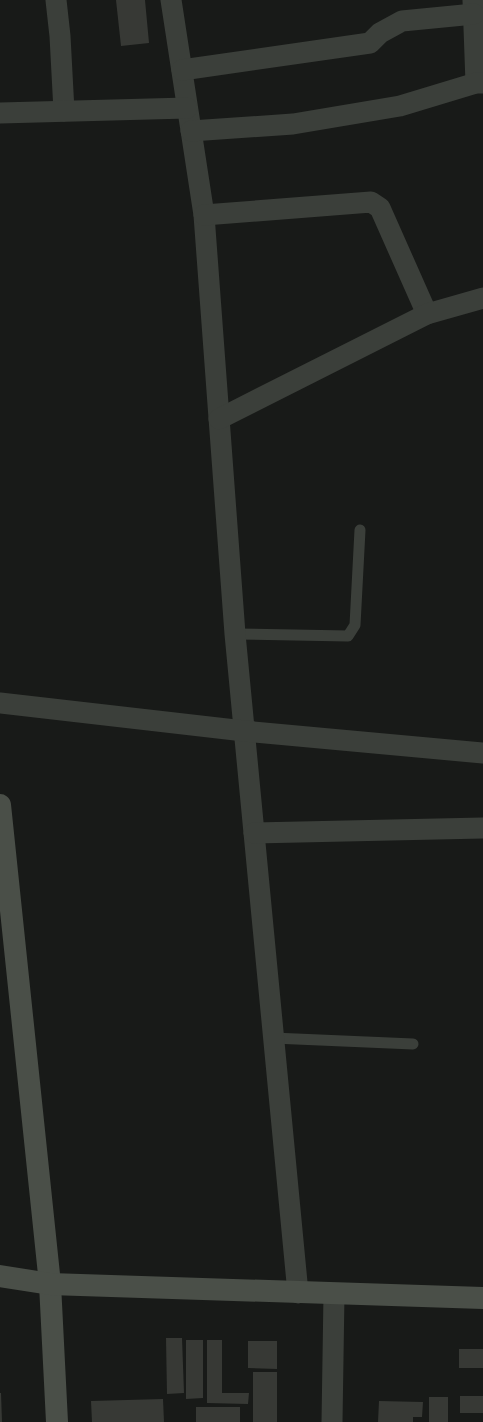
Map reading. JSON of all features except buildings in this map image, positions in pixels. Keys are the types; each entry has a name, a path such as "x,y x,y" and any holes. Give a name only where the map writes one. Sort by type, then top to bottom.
{"street":[{"path":"56,0 60,36 64,111"},
{"path":"171,0 204,215 235,634 298,1293"},
{"path":"182,70 370,43 380,33 402,21 473,7 480,83 400,106 293,124 191,131"},
{"path":"0,113 187,108"},
{"path":"204,215 371,202 380,208 427,314"},
{"path":"219,419 427,314 483,298"},
{"path":"0,703 244,731 483,753"},
{"path":"0,804 50,1284 57,1422"},
{"path":"254,833 483,828"},
{"path":"0,1276 50,1284 483,1298"},
{"path":"332,1422 334,1294"}],"lane":[{"path":"235,634 348,636 355,626 360,530"},
{"path":"273,1038 413,1044"}]}
